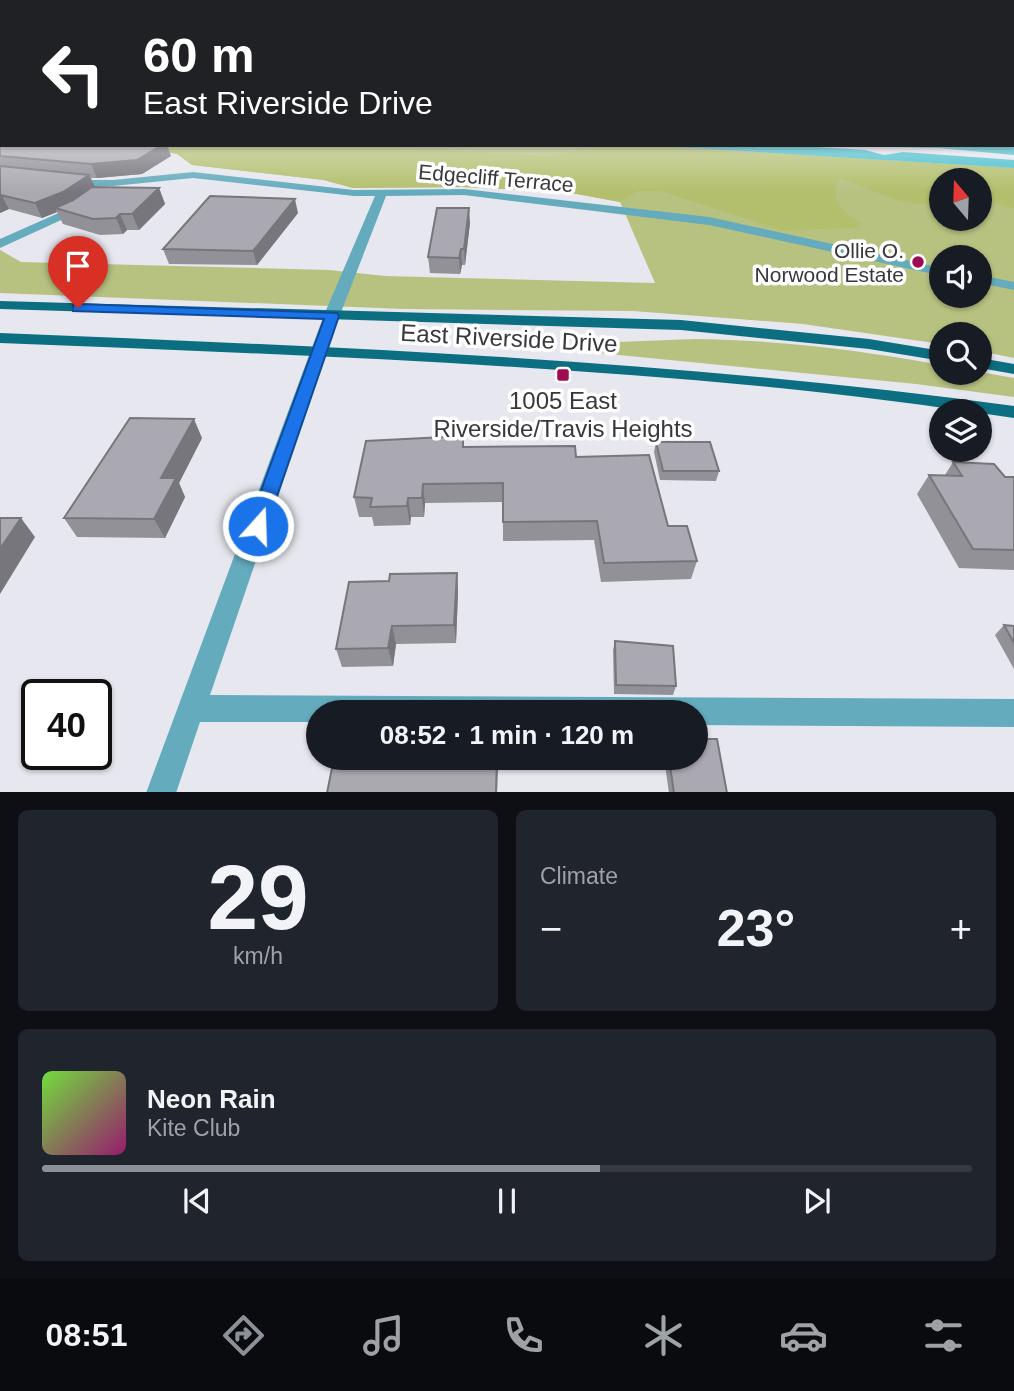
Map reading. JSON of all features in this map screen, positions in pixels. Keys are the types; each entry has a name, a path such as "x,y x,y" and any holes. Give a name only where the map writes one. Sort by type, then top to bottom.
{"main road":[{"name":"East Riverside Drive","path":"0,305 681,325 869,344 929,354"},
{"name":"East Riverside Drive","path":"0,338 631,368 938,400 1014,412"},
{"path":"992,365 1014,369"}],"street":[{"name":"Edgecliff Terrace","path":"58,181 113,183 193,174 341,192 464,192 709,221 929,269"},
{"path":"0,244 96,199 113,183"},
{"path":"161,792 321,353 332,316 382,193"},
{"path":"992,281 1014,286"},
{"path":"192,708 1014,713"}],"green space":[{"path":"140,147 674,147 1014,168 1014,358 992,353 992,322 929,322 929,342 803,324 633,311 404,309 0,293 0,250 21,262 329,270 385,276 655,283 620,202 566,192 462,187 353,188 324,180 192,165 177,154"},
{"path":"140,147 393,147 548,156 595,147 674,147 1014,168 1014,208 992,202 992,168 929,168 927,204 901,201 839,179 836,200 849,215 861,223 858,228 782,230 661,191 637,191 620,202 566,192 462,187 353,188 324,180 192,165 177,154"},
{"path":"694,339 756,341 849,350 929,363 929,385 992,385 992,374 1014,378 1014,397 916,384 568,350 568,344"}],"water":[{"path":"674,147 1014,147 1014,168"}],"pier":[{"path":"817,147 939,148 1014,155 1014,160 903,152 884,155 865,150"}],"building":[{"path":"0,147 159,147 137,160 91,164 0,156"},
{"path":"0,166 89,175 63,192 35,203 0,195"},
{"path":"92,187 159,188 132,214 120,214 116,218 93,219 55,208"},
{"path":"210,196 295,199 253,251 163,249"},
{"path":"437,208 469,208 464,249 461,249 459,258 428,257"},
{"path":"130,418 194,419 161,478 176,478 154,519 64,518"},
{"path":"463,436 463,447 575,446 576,457 649,455 668,526 687,526 697,561 604,563 597,521 503,522 503,483 423,484 422,498 408,498 407,506 370,507 372,498 354,497 366,441"},
{"path":"656,442 710,442 719,471 663,471"},
{"path":"953,462 994,464 1005,477 1014,477 1014,550 973,549 929,475 962,476"},
{"path":"0,518 21,518 0,549"},
{"path":"457,573 454,625 392,626 388,648 336,649 349,582 389,581 390,574"},
{"path":"1004,625 1014,626 1014,643"},
{"path":"615,641 673,646 676,686 616,685"},
{"path":"708,739 717,739 727,792 674,792 671,770 708,770"},
{"path":"332,770 497,770 496,792 327,792"}],"place":[{"name":"Ollie O. Norwood Estate","path":"918,262"},
{"name":"1005 East Riverside/Travis Heights","path":"563,375"}],"route":[{"path":"78,308 332,316 258,526"}]}
